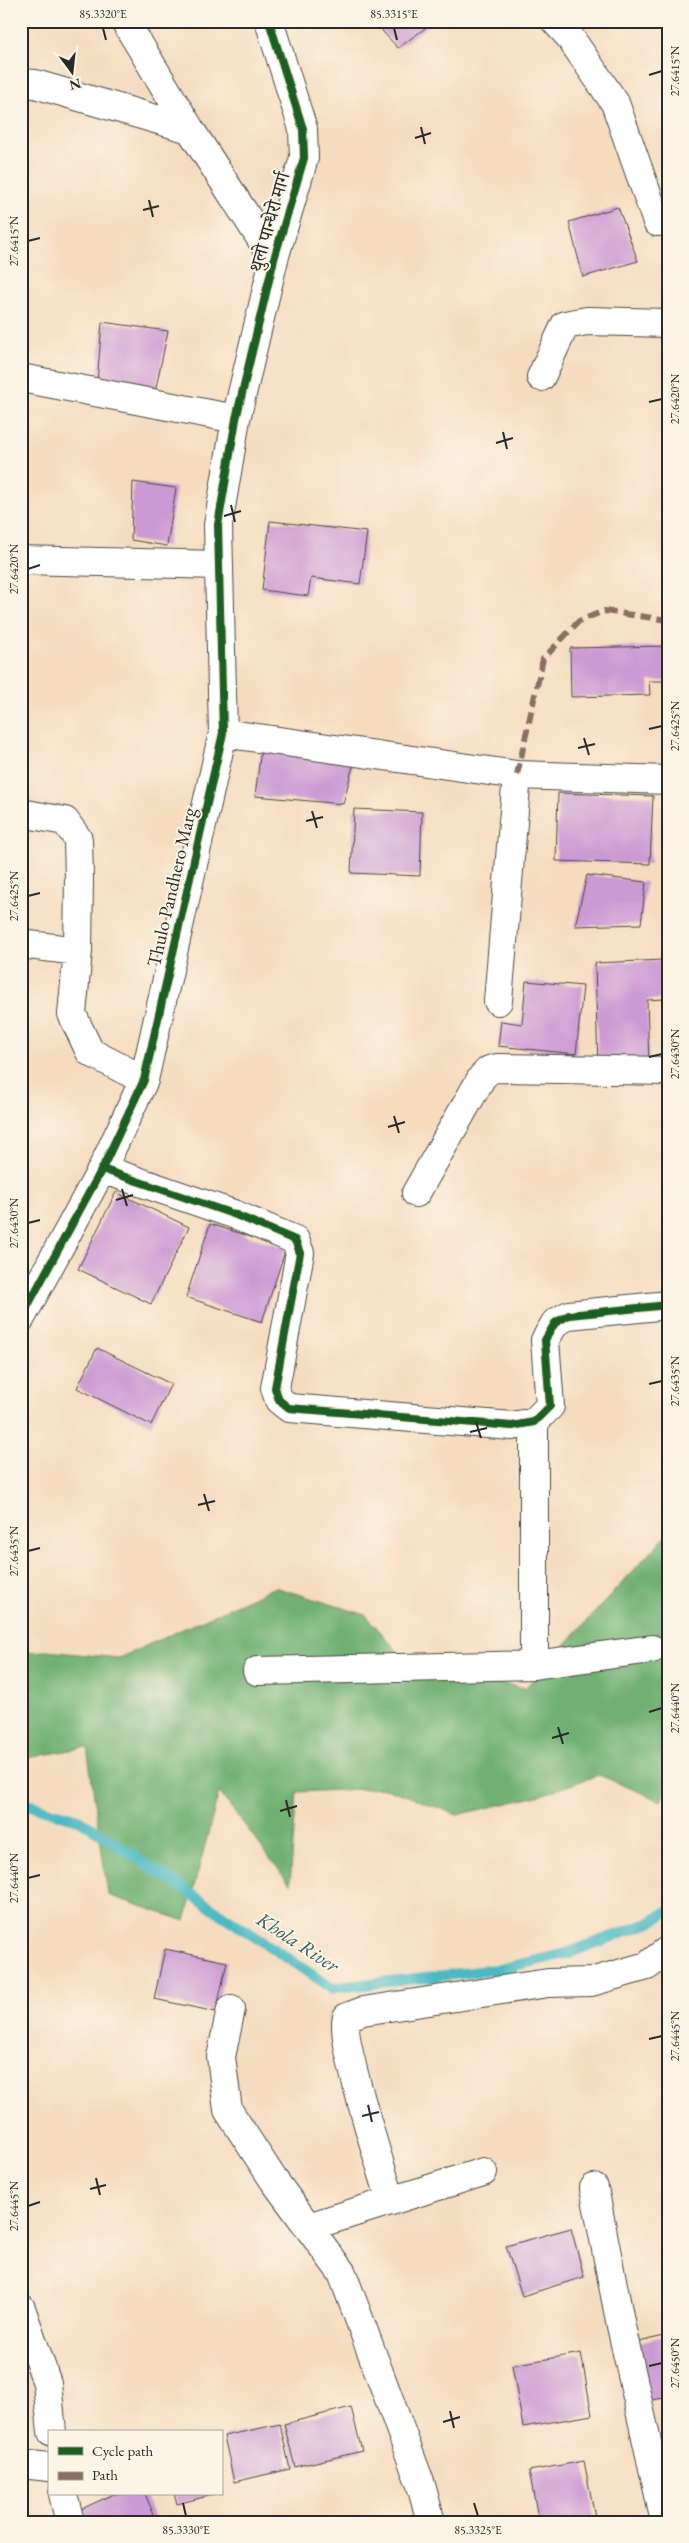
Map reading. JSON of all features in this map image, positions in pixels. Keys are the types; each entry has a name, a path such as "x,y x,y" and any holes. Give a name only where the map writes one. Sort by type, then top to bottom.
{"street":[{"path":"125,21 190,129 274,258"},
{"name":"थुलो पान्धेरो मार्ग","path":"235,426 274,258 304,158 304,129 269,21"},
{"path":"555,21 569,36 616,103 657,222"},
{"path":"21,83 35,84 190,129"},
{"path":"541,377 565,325 587,321 668,323"},
{"path":"21,378 235,426"},
{"name":"Thulo Pandhero Marg","path":"21,1318 102,1169 144,1080 223,733 218,526 235,426"},
{"path":"21,560 218,565"},
{"path":"223,733 517,775 668,780"},
{"path":"498,1001 517,775"},
{"path":"21,813 65,821 78,839 78,951 72,1014 90,1052 144,1080"},
{"path":"21,944 78,951"},
{"path":"416,1193 482,1077 489,1070 498,1068 668,1071"},
{"path":"102,1169 236,1215 295,1240 300,1252 275,1388 279,1400 289,1408 512,1426 534,1422 550,1406 545,1340 555,1323 569,1315 668,1305"},
{"path":"534,1422 534,1665"},
{"path":"257,1671 534,1665 652,1649"},
{"path":"391,2201 349,2052 345,2022 347,2017 364,2011 538,1984 591,1982 647,1966 668,1950"},
{"path":"231,2009 221,2057 228,2110 273,2179 342,2273 421,2485 431,2522"},
{"path":"308,2227 482,2172"},
{"path":"594,2188 621,2326 665,2522"},
{"path":"21,2308 47,2383 52,2430"},
{"path":"21,2464 48,2467"},
{"path":"64,2496 70,2522"}],"green space":[{"path":"668,1533 668,1785 661,1801 599,1775 538,1796 457,1815 386,1788 297,1792 290,1884 219,1792 185,1921 108,1895 87,1747 21,1759 21,1652 47,1651 119,1658 275,1587 366,1615 411,1667 525,1688"}],"building":[{"path":"378,21 435,21 398,48 383,32"},
{"path":"618,207 638,261 583,277 569,222"},
{"path":"102,322 168,331 155,392 97,383"},
{"path":"133,482 176,488 167,546 131,540"},
{"path":"270,521 367,532 360,584 311,578 308,596 262,590"},
{"path":"668,646 668,681 649,681 650,695 571,697 570,648"},
{"path":"261,749 354,762 343,804 255,796"},
{"path":"558,793 653,796 650,864 556,861"},
{"path":"354,809 422,812 420,876 351,873"},
{"path":"587,875 646,882 641,924 575,926"},
{"path":"663,960 664,999 647,1000 649,1065 598,1067 595,963"},
{"path":"526,981 583,986 576,1054 498,1046 501,1021 522,1024"},
{"path":"116,1192 189,1227 151,1304 78,1269"},
{"path":"210,1224 286,1248 262,1322 186,1297"},
{"path":"97,1348 171,1384 151,1425 77,1388"},
{"path":"165,1949 227,1962 216,2012 154,1999"},
{"path":"571,2228 584,2277 522,2296 506,2246"},
{"path":"668,2335 668,2397 648,2401 635,2343"},
{"path":"581,2353 592,2415 523,2427 512,2365"},
{"path":"351,2407 362,2451 295,2467 284,2424"},
{"path":"280,2424 290,2469 234,2482 224,2436"},
{"path":"584,2461 596,2522 539,2522 529,2471"},
{"path":"110,2496 146,2496 157,2522 81,2522 77,2511"},
{"path":"175,2496 208,2496 177,2504"}],"waterway":[{"name":"Khola River","path":"21,1806 29,1805 80,1820 332,1988 501,1969 568,1953 649,1923 668,1911"}],"marked path":[{"path":"517,775 543,659 579,621 604,611 668,620"}],"cycle path":[{"path":"21,1318 102,1169 144,1080 223,733 218,525 236,419 274,259 304,158 303,129 269,21"},
{"path":"102,1169 236,1215 295,1240 300,1253 275,1388 279,1400 289,1408 512,1426 534,1422 550,1406 545,1340 555,1323 569,1315 668,1305"}]}
